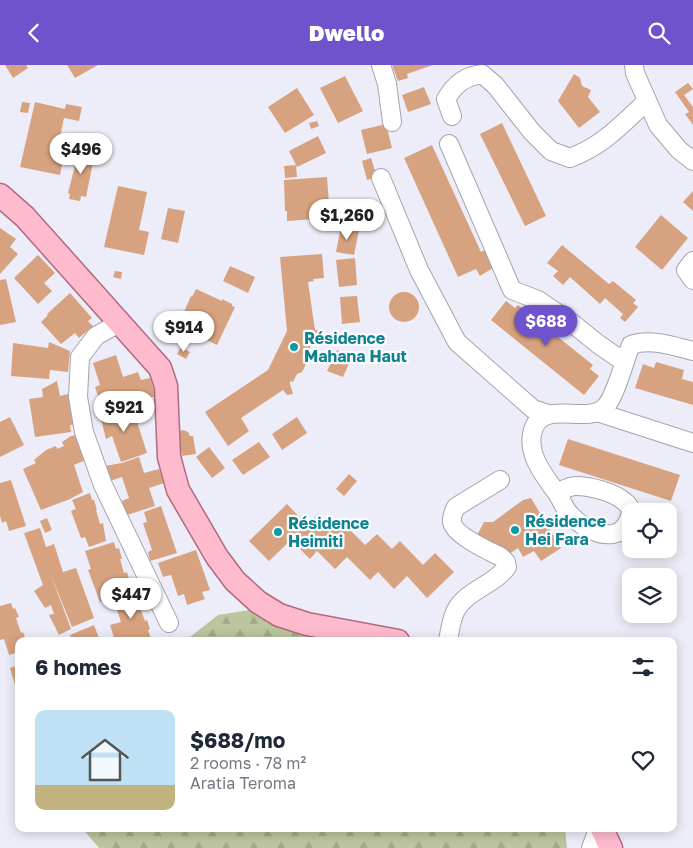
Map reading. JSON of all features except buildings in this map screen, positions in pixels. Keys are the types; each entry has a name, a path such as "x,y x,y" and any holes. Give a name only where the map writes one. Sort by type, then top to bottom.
{"main road":[{"path":"0,195 25,217 160,368 166,386 169,457 178,490 217,557 235,581 258,602 279,615 307,624 377,637"},
{"path":"603,832 611,848"}],"street":[{"path":"381,65 387,84 392,122"},
{"path":"634,65 635,73 658,125 679,150 693,161"},
{"path":"452,116 446,99 454,87 469,76 482,74 495,85 532,132 551,151 570,158 588,151 612,134 647,101"},
{"path":"449,144 512,290 538,300 572,323 598,345 624,361"},
{"path":"381,179 418,270 457,343 533,409 548,415"},
{"path":"693,261 686,270 693,280"},
{"path":"120,323 96,336 80,357 78,397 84,432 103,485 169,623"},
{"path":"597,412 605,408 612,398 631,345 641,342 667,344 693,351"},
{"path":"622,530 617,533 604,535 594,533 578,523 567,511 538,465 531,445 532,431 538,420 548,415 597,412 693,443"},
{"path":"449,637 455,612 462,601 502,574 507,567 506,562 501,557 457,531 452,524 452,517 456,507 500,480"},
{"path":"557,493 568,487 591,488 613,495 626,503"},
{"path":"591,848 597,832"}],"green space":[{"path":"250,610 345,637 190,637 218,615"},
{"path":"86,832 565,832 567,848 99,848"}],"place":[{"name":"Résidence Mahana Haut","path":"294,347"},
{"name":"Résidence Hei Fara","path":"515,530"},
{"name":"Résidence Heimiti","path":"278,532"}]}
